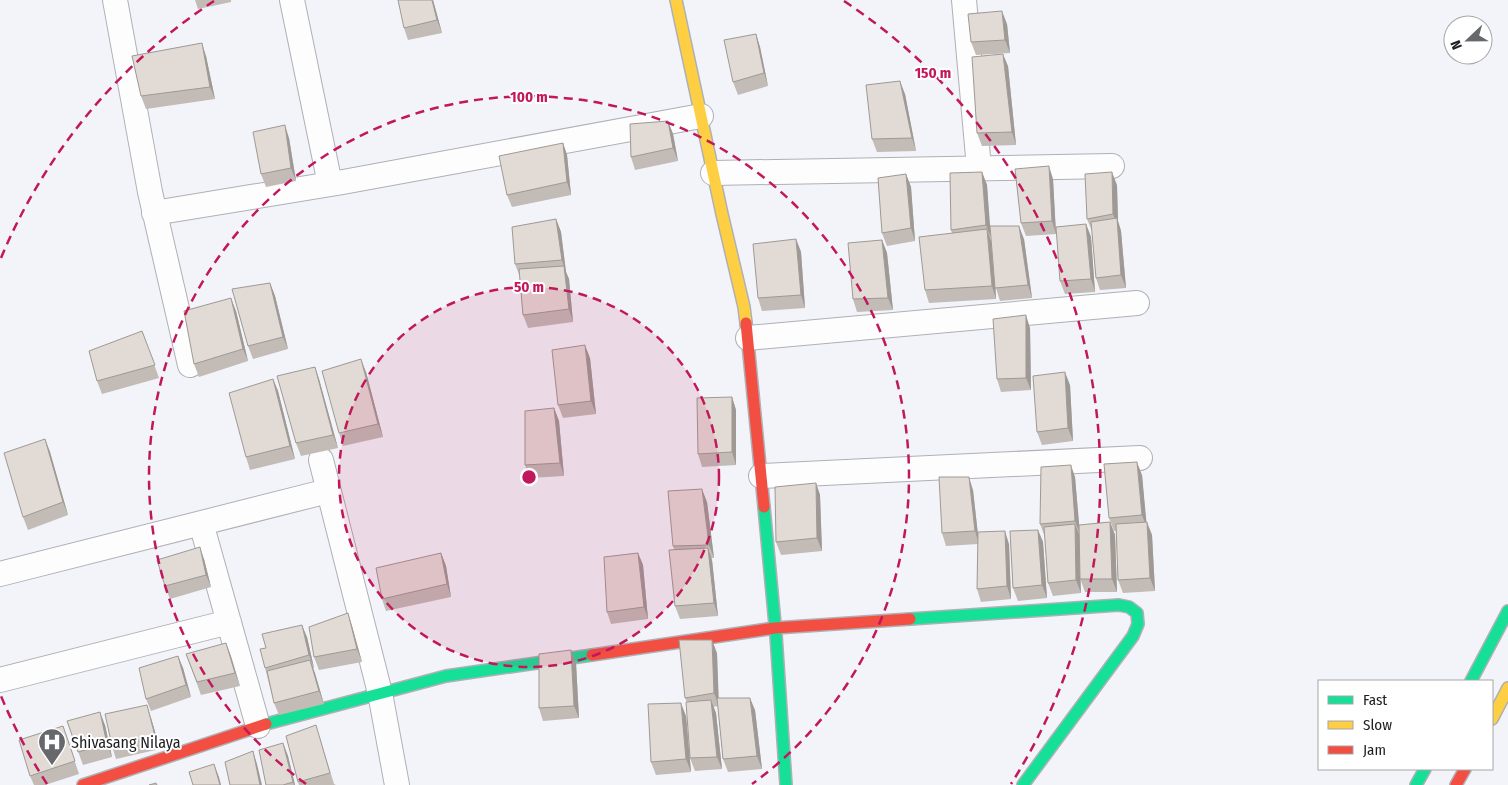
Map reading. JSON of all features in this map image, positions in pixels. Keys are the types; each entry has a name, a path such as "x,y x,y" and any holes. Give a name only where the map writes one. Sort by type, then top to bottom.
{"main road":[{"path":"676,0 744,307 775,628 786,785"},
{"path":"83,785 258,726 446,676 775,628 1119,605 1129,607 1137,614 1138,624 1133,636 1023,785"},
{"path":"1472,680 1508,611"},
{"path":"1493,717 1508,688"},
{"path":"1416,785 1424,770"},
{"path":"1456,785 1464,770"}],"street":[{"path":"116,0 154,213 190,366"},
{"path":"292,0 330,184"},
{"path":"964,0 979,168"},
{"path":"154,213 330,184 701,116"},
{"path":"713,173 1112,166"},
{"path":"748,338 1137,303"},
{"path":"761,476 1140,458"},
{"path":"321,460 380,694 397,785"},
{"path":"0,574 328,491"},
{"path":"201,523 258,726"},
{"path":"0,680 229,622"}],"building":[{"path":"398,0 432,0 437,20 404,28"},
{"path":"1002,11 1005,40 971,42 968,14"},
{"path":"756,34 764,73 733,82 724,40"},
{"path":"202,43 210,87 141,96 132,56"},
{"path":"1003,54 1012,132 977,133 972,57"},
{"path":"900,81 912,138 872,139 866,85"},
{"path":"668,121 673,148 631,157 630,124"},
{"path":"285,125 291,168 261,174 253,132"},
{"path":"563,143 567,182 507,195 499,156"},
{"path":"1049,166 1052,221 1021,223 1015,169"},
{"path":"982,172 986,225 951,230 950,173"},
{"path":"1112,172 1113,214 1087,219 1085,174"},
{"path":"906,174 911,228 882,233 878,178"},
{"path":"1117,218 1121,275 1096,278 1091,222"},
{"path":"556,219 562,260 515,264 512,227"},
{"path":"1086,224 1091,279 1060,281 1056,227"},
{"path":"990,226 1019,226 1028,285 995,288"},
{"path":"987,229 992,286 925,290 919,237"},
{"path":"796,239 801,295 758,298 753,244"},
{"path":"882,240 888,298 853,299 848,243"},
{"path":"564,266 569,309 523,315 519,269"},
{"path":"270,283 283,337 248,346 232,289"},
{"path":"231,298 243,349 194,364 184,311"},
{"path":"1026,315 1026,378 997,379 993,319"},
{"path":"142,331 155,365 97,381 89,351"},
{"path":"585,345 591,401 558,405 552,350"},
{"path":"361,359 378,424 339,433 322,371"},
{"path":"315,367 333,435 296,443 277,376"},
{"path":"1065,372 1068,428 1037,432 1033,376"},
{"path":"273,379 290,446 246,457 229,393"},
{"path":"732,397 732,452 698,454 697,398"},
{"path":"554,408 560,463 525,465 525,411"},
{"path":"45,439 63,502 23,517 4,453"},
{"path":"1137,462 1142,515 1109,518 1104,464"},
{"path":"1071,465 1075,521 1040,524 1041,467"},
{"path":"939,477 969,477 975,531 942,533"},
{"path":"816,483 817,538 776,542 775,487"},
{"path":"702,489 709,545 673,546 668,491"},
{"path":"1110,522 1112,579 1080,579 1079,525"},
{"path":"1147,522 1150,578 1118,580 1116,524"},
{"path":"1075,524 1076,580 1048,583 1044,527"},
{"path":"1038,530 1042,585 1013,588 1010,531"},
{"path":"1005,531 1007,586 977,589 978,532"},
{"path":"200,547 206,575 165,586 157,560"},
{"path":"708,548 714,603 675,606 669,550"},
{"path":"441,553 447,584 382,599 376,568"},
{"path":"638,553 644,607 607,612 604,557"},
{"path":"348,613 357,649 314,657 309,627"},
{"path":"302,625 309,655 265,668 260,649 266,648 262,634"},
{"path":"679,640 712,640 714,693 685,698"},
{"path":"226,643 235,673 197,682 186,654"},
{"path":"571,650 574,706 539,708 539,654"},
{"path":"178,656 186,685 146,699 139,668"},
{"path":"310,660 319,691 274,703 267,671"},
{"path":"717,698 750,698 757,756 723,759"},
{"path":"711,700 717,757 690,758 686,702"},
{"path":"681,703 686,759 651,762 648,704"},
{"path":"147,705 155,736 112,746 105,714"},
{"path":"100,712 107,744 78,752 67,721"},
{"path":"316,725 330,773 298,782 286,736"},
{"path":"63,726 75,761 30,776 19,740"},
{"path":"283,743 293,782 283,785 266,785 259,750"},
{"path":"253,751 260,785 230,785 225,762"},
{"path":"214,764 220,785 193,785 189,772"}],"traffic: fast":[{"path":"764,507 776,635 786,785"},
{"path":"910,619 1119,605 1129,607 1137,613 1138,624 1133,636 1023,785"},
{"path":"1472,680 1508,611"},
{"path":"266,724 446,676 592,655"},
{"path":"1416,785 1424,770"}],"traffic: slow":[{"path":"676,0 746,323"},
{"path":"1493,717 1508,688"}],"traffic: jam":[{"path":"746,323 764,507"},
{"path":"592,655 775,628 910,619"},
{"path":"83,785 266,724"},
{"path":"1456,785 1464,770"}],"place":[{"name":"Shivasang Nilaya","path":"52,766"}]}
